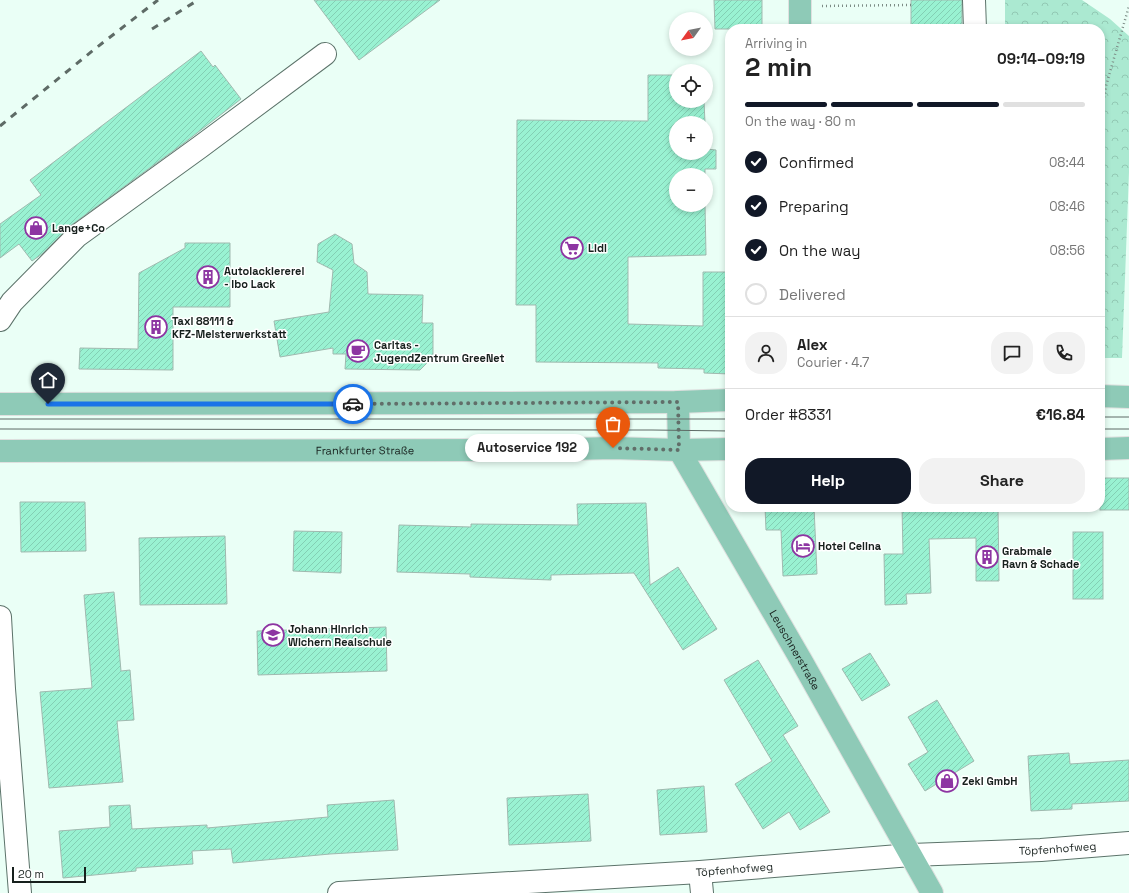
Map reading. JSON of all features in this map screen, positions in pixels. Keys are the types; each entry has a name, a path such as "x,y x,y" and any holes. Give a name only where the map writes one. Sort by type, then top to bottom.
{"main road":[{"path":"800,3 800,24"},
{"path":"1105,396 1129,397"},
{"path":"0,404 495,404 725,400"},
{"name":"Leuschnerstraße","path":"678,402 679,450 801,660 932,893"},
{"name":"Frankfurter Straße","path":"0,450 528,450 613,448 679,450 725,449"},
{"path":"1105,449 1129,448"}],"street":[{"path":"974,0 975,24"},
{"path":"0,320 12,302 77,236 206,143 325,54"},
{"path":"0,617 4,689 20,893"},
{"name":"Töpfenhofweg","path":"338,893 441,890 700,872 911,855 1041,850 1129,844"},
{"path":"700,872 702,893"}],"path":[{"path":"800,3 911,5"},
{"path":"1105,92 1129,6"}],"green space":[{"path":"1005,0 1082,0 1110,19 1129,36 1129,172 1122,358 1105,358 1105,24 1005,24"}],"building":[{"path":"314,0 440,0 359,60"},
{"path":"714,0 762,0 762,24 725,24 725,29 715,29"},
{"path":"911,0 962,0 962,24 911,24"},
{"path":"201,51 213,67 215,65 241,99 184,143 70,226 42,254 32,261 19,244 0,258 0,224 41,195 30,180"},
{"path":"648,75 669,75 669,108 704,108 705,116 669,116 669,160 713,160 713,150 716,150 716,169 669,168 669,212 705,212 706,255 628,257 628,324 703,326 703,272 725,272 725,374 704,373 704,369 658,368 658,363 536,362 536,305 516,305 517,120 648,121"},
{"path":"335,234 352,244 354,263 367,272 368,294 423,295 422,323 433,323 433,357 420,370 345,369 346,354 333,354 333,348 280,357 274,321 329,312 333,270 317,262 318,244"},
{"path":"185,243 230,243 230,307 173,307 173,370 79,369 80,348 138,349 139,273 185,248"},
{"path":"1105,478 1129,478 1129,510 1105,510"},
{"path":"20,502 85,502 86,551 21,552"},
{"path":"646,503 650,585 678,567 717,629 683,650 634,573 551,575 551,580 470,577 470,574 397,572 399,525 471,527 471,524 578,525 577,504"},
{"path":"765,512 814,512 817,574 783,576 781,530 766,530"},
{"path":"902,512 998,512 999,581 976,581 976,538 929,539 931,593 906,594 907,604 885,605 884,554 903,554"},
{"path":"294,531 342,532 341,573 293,571"},
{"path":"1073,532 1103,532 1103,599 1073,599"},
{"path":"225,536 227,604 140,605 139,538"},
{"path":"114,592 121,671 130,670 134,720 117,721 123,782 49,788 40,692 92,688 84,595"},
{"path":"386,627 387,671 258,675 257,631"},
{"path":"870,653 890,685 862,701 842,669"},
{"path":"758,660 798,726 783,735 830,812 800,830 789,812 763,829 735,784 772,761 724,680"},
{"path":"937,700 974,761 925,791 908,764 928,752 908,717"},
{"path":"1069,753 1070,764 1129,760 1129,801 1072,804 1072,809 1031,811 1028,756"},
{"path":"704,786 707,832 660,835 657,790"},
{"path":"588,794 591,841 509,845 507,798"},
{"path":"394,800 398,850 330,854 233,863 231,849 192,851 193,864 136,868 136,871 63,878 59,831 110,827 109,806 130,805 132,829 207,825 207,828 328,817 327,805"}],"tram line":[{"path":"1105,417 1129,417"},
{"path":"0,419 725,419"},
{"path":"0,429 725,431"},
{"path":"1105,429 1129,429"}],"railway":[{"path":"0,126 158,0"},
{"path":"152,29 198,0"}],"way so far":[{"path":"353,404 678,402 679,450 613,448"}],"place":[{"name":"Lange+Co","path":"36,228"},
{"name":"Lidl","path":"572,248"},
{"name":"Autolackiererei - Ibo Lack","path":"208,277"},
{"name":"Taxi 88111 & KFZ-Meisterwerkstatt","path":"156,327"},
{"name":"Caritas - JugendZentrum GreeNet","path":"358,351"},
{"name":"Autoservice 192","path":"613,448"},
{"name":"Hotel Celina","path":"803,546"},
{"name":"Grabmale Ravn & Schade","path":"987,557"},
{"name":"Johann Hinrich Wichern Realschule","path":"273,635"},
{"name":"Zeki GmbH","path":"947,781"}],"route":[{"path":"48,404 353,404"}]}
